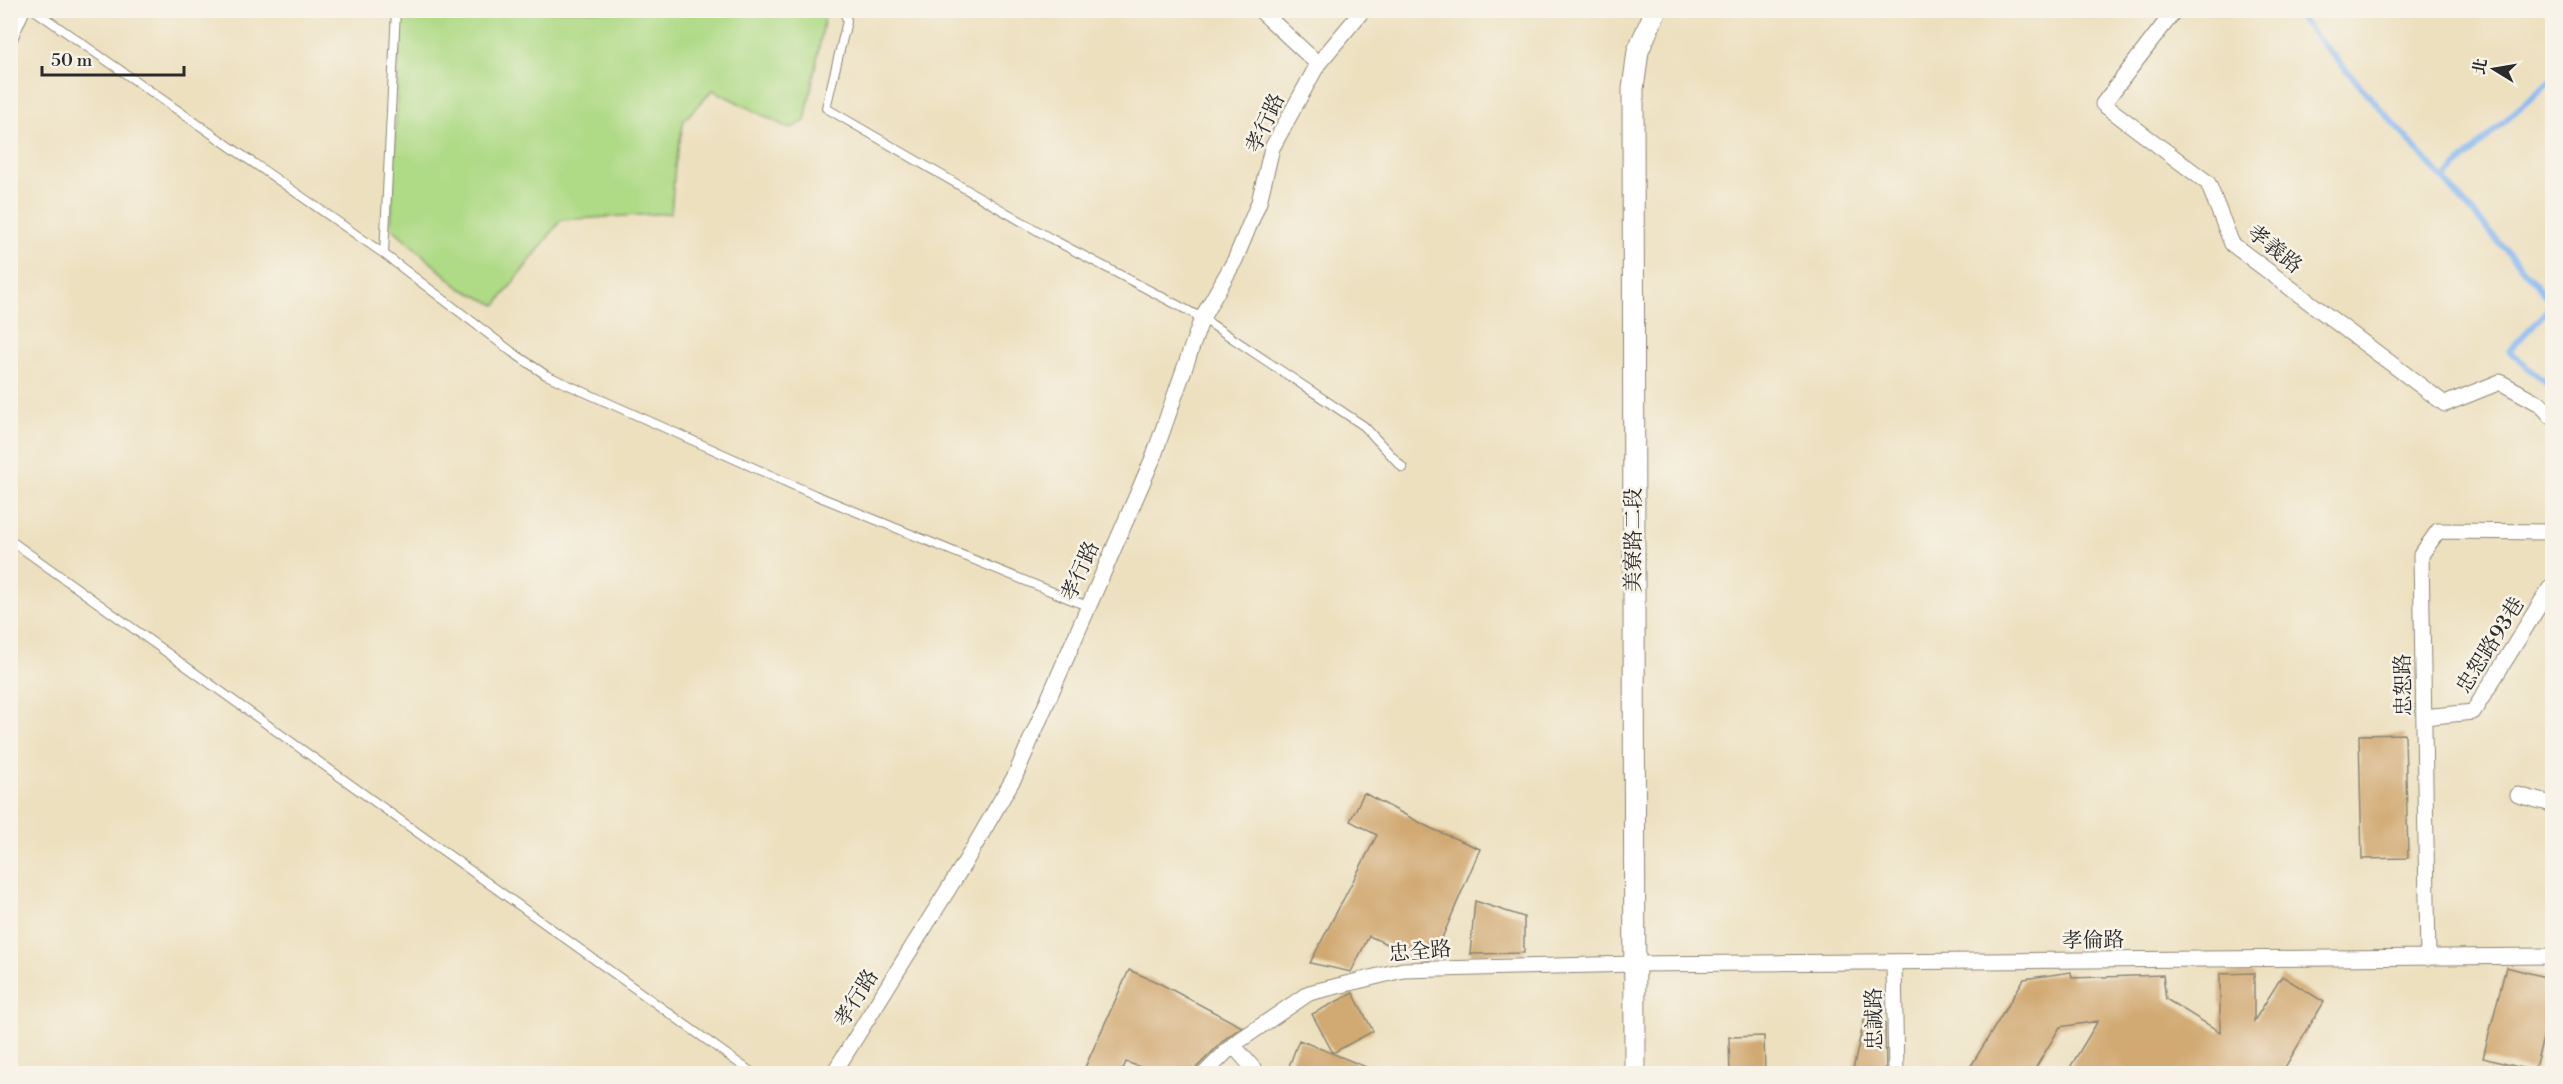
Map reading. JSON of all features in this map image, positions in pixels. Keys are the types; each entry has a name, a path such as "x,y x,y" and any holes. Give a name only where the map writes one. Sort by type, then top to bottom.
{"street":[{"path":"10,37 22,10"},
{"path":"1260,10 1318,64"},
{"name":"孝行路","path":"833,1074 964,864 1015,776 1153,458 1202,318 1235,260 1259,202 1272,148 1318,64 1363,10"},
{"name":"美寮路二段","path":"1635,1074 1633,89 1638,51 1656,10"},
{"name":"孝義路","path":"2175,10 2103,104 2208,183 2232,244 2445,404 2500,382 2540,404 2553,417"},
{"name":"忠恕路","path":"2428,958 2421,555 2438,531 2553,532"},
{"name":"忠恕路93巷","path":"2424,717 2473,712 2550,588"},
{"path":"2518,795 2553,804"},
{"name":"孝倫路","path":"1633,964 2553,956"},
{"name":"忠誠路","path":"1894,963 1896,1074"},
{"name":"忠全路","path":"1204,1074 1233,1045 1309,993 1403,970 1633,964"},
{"path":"1233,1045 1258,1074"}],"lane":[{"path":"34,10 384,254 512,352 546,375 815,495 1087,606"},
{"path":"384,254 396,10"},
{"path":"844,10 847,21 826,108 1050,238 1202,318 1364,426 1403,468"},
{"path":"10,540 754,1074"}],"green space":[{"path":"401,10 826,11 805,121 790,129 713,90 684,120 675,165 671,213 561,220 496,305 460,288 391,227"}],"building":[{"path":"2405,734 2408,858 2362,859 2359,735"},
{"path":"1364,793 1430,828 1480,849 1433,959 1423,960 1369,936 1351,972 1310,963 1377,835 1350,821"},
{"path":"1475,901 1524,917 1524,953 1470,954"},
{"path":"2506,967 2553,979 2553,1002 2534,1071 2483,1058"},
{"path":"1129,970 1159,983 1242,1027 1226,1038 1197,1067 1195,1074 1160,1074 1126,1062 1121,1074 1082,1074"},
{"path":"2071,972 2072,978 2163,975 2166,999 2220,1032 2220,974 2254,973 2254,1021 2282,976 2324,1002 2281,1074 2066,1074 2098,1021 2060,1027 2032,1074 1966,1074 2024,979"},
{"path":"1353,993 1373,1031 1333,1053 1312,1014"},
{"path":"1866,1012 1885,1023 1886,1074 1852,1074"},
{"path":"1764,1036 1765,1074 1730,1074 1729,1037"},
{"path":"1299,1040 1381,1073 1381,1074 1286,1074"}],"waterway":[{"path":"2293,10 2552,302"},
{"path":"2443,180 2500,125 2552,80"},
{"path":"2552,305 2509,351 2552,388"}]}
